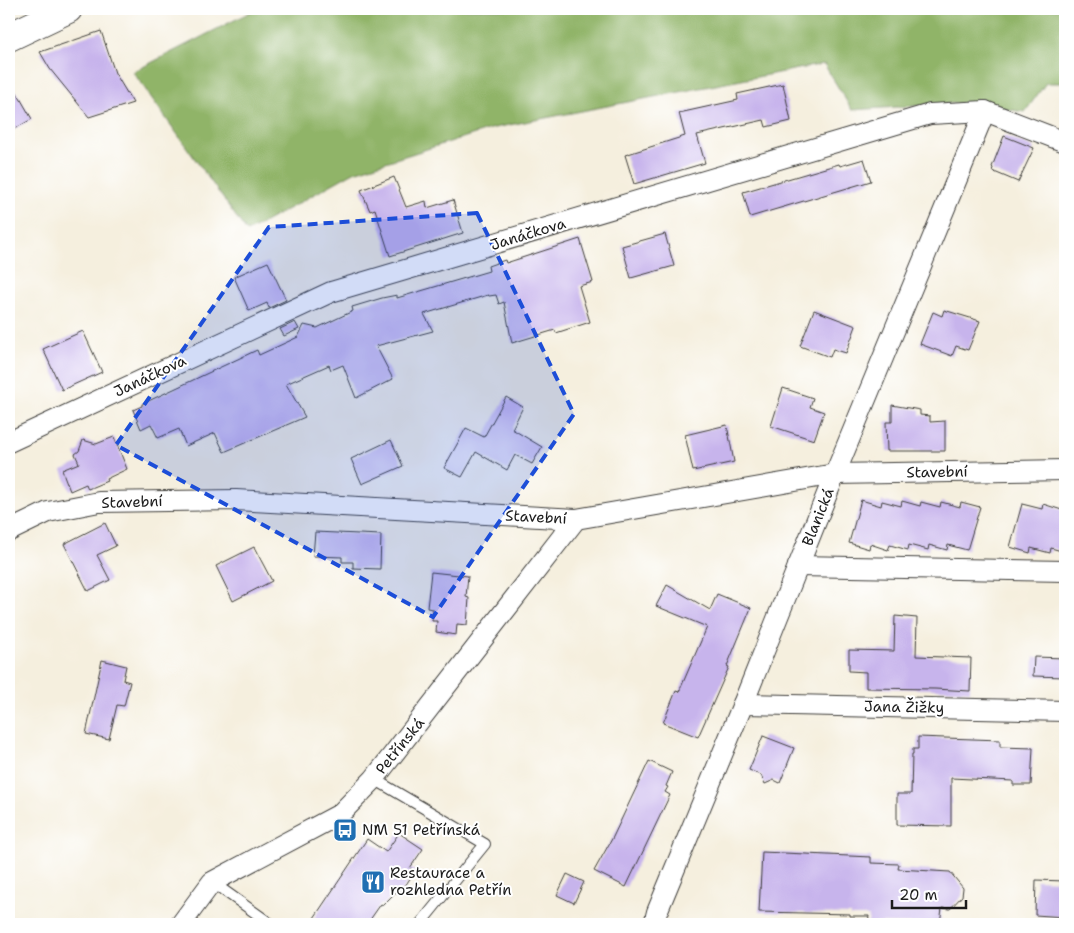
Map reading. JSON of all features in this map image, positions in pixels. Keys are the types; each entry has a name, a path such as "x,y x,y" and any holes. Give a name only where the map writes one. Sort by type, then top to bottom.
{"main road":[{"path":"9,36 68,9"}],"street":[{"name":"Janáčkova","path":"9,442 331,292 930,114 985,111 1065,142"},
{"name":"Blanická","path":"654,924 657,912 744,704 835,474 985,111"},
{"name":"Stavební","path":"9,531 48,512 99,502 236,500 576,519 835,474 1065,470"},
{"name":"Petřínská","path":"181,924 212,882 340,814 374,779 576,519"},
{"path":"798,566 1065,571"},
{"name":"Jana Žižky","path":"744,704 1065,711"}],"lane":[{"path":"374,779 485,844 420,924"},
{"path":"212,882 271,924"}],"highlighted area":[{"path":"477,213 574,414 433,617 116,445 269,227"}],"green space":[{"path":"256,9 1065,9 1065,83 1046,83 1025,112 960,103 852,110 824,64 494,128 354,172 247,232 133,72"}],"building":[{"path":"101,31 115,73 133,103 89,117 50,69 40,52"},
{"path":"9,79 32,119 9,132"},
{"path":"783,84 791,121 766,127 764,120 697,135 705,163 634,184 625,155 685,136 679,113 738,100 737,94"},
{"path":"1004,136 1034,148 1018,182 992,171"},
{"path":"864,159 871,181 750,217 743,192 839,164 840,166"},
{"path":"394,177 406,207 426,201 427,208 453,200 463,233 390,256 375,209 370,211 361,190"},
{"path":"665,234 674,266 631,278 622,246"},
{"path":"580,239 593,282 579,286 590,322 556,333 555,330 512,343 504,302 499,304 496,295 488,295 424,314 433,331 376,346 393,379 356,398 343,365 331,370 329,365 286,384 305,417 224,452 215,433 186,446 179,429 158,438 151,424 141,429 133,410 257,350 259,355 298,337 304,325 317,328 353,311 352,307 397,295 397,298 489,271 488,266 505,260 506,263"},
{"path":"268,262 286,300 269,308 267,303 249,311 234,277"},
{"path":"814,310 856,326 846,353 833,349 830,357 800,346"},
{"path":"944,310 980,321 968,350 956,346 952,356 920,344 933,312 942,316"},
{"path":"295,322 299,329 284,336 280,329"},
{"path":"83,331 102,372 62,390 43,349"},
{"path":"783,388 813,398 810,407 824,412 814,440 771,426"},
{"path":"506,397 523,407 512,429 542,447 532,464 515,455 507,470 476,452 462,477 444,468 466,428 484,437"},
{"path":"892,405 920,410 920,415 930,416 930,422 945,421 945,451 887,451 886,422 892,422"},
{"path":"727,425 734,462 693,471 685,435"},
{"path":"114,437 127,469 106,479 107,481 88,489 86,484 70,491 62,470 79,463 75,454 79,451 83,440 96,444"},
{"path":"391,440 403,466 362,484 351,459"},
{"path":"861,500 881,506 882,501 901,506 902,501 920,506 921,502 940,507 941,502 960,507 961,502 980,507 967,550 948,545 947,550 929,545 928,550 909,545 908,550 890,545 888,550 870,544 869,549 849,543"},
{"path":"1022,504 1042,509 1043,504 1065,511 1065,552 1051,548 1050,553 1031,548 1030,553 1010,547"},
{"path":"105,523 116,546 97,555 110,580 88,591 64,544"},
{"path":"315,532 381,535 380,569 353,568 353,562 342,562 342,557 313,556"},
{"path":"254,547 272,581 233,601 216,566"},
{"path":"431,572 468,576 466,597 469,598 467,625 457,624 456,635 436,632 437,621 432,621 433,609 427,608"},
{"path":"667,585 710,610 717,594 751,608 727,666 729,667 698,737 663,723 676,691 679,692 707,627 656,606"},
{"path":"895,616 917,618 916,656 971,658 970,691 866,688 866,672 849,671 849,650 894,651"},
{"path":"1034,657 1065,658 1065,677 1033,676"},
{"path":"102,660 126,666 123,680 130,682 124,706 117,705 109,739 86,734"},
{"path":"763,736 794,748 780,783 774,780 765,784 761,775 749,770"},
{"path":"918,737 1000,740 1000,747 1033,748 1031,785 1013,785 1013,781 951,778 951,826 897,825 897,794 911,794 912,754 913,749 918,749"},
{"path":"649,761 672,772 665,792 670,795 626,887 594,871 613,837"},
{"name":"Restaurace a rozhledna Petřín","path":"399,833 423,849 410,868 415,871 399,895 396,892 383,905 381,904 367,924 310,924 367,839 386,852"},
{"path":"762,852 871,857 871,863 899,864 898,869 950,872 963,888 962,896 950,909 942,908 940,924 868,923 869,916 850,916 850,914 759,912"},
{"path":"567,874 584,882 574,903 557,895"},
{"path":"1036,880 1065,881 1065,917 1035,915"}],"place":[{"name":"NM 51 Petřínská","path":"345,830"},
{"name":"Restaurace a rozhledna Petřín","path":"373,882"}]}
